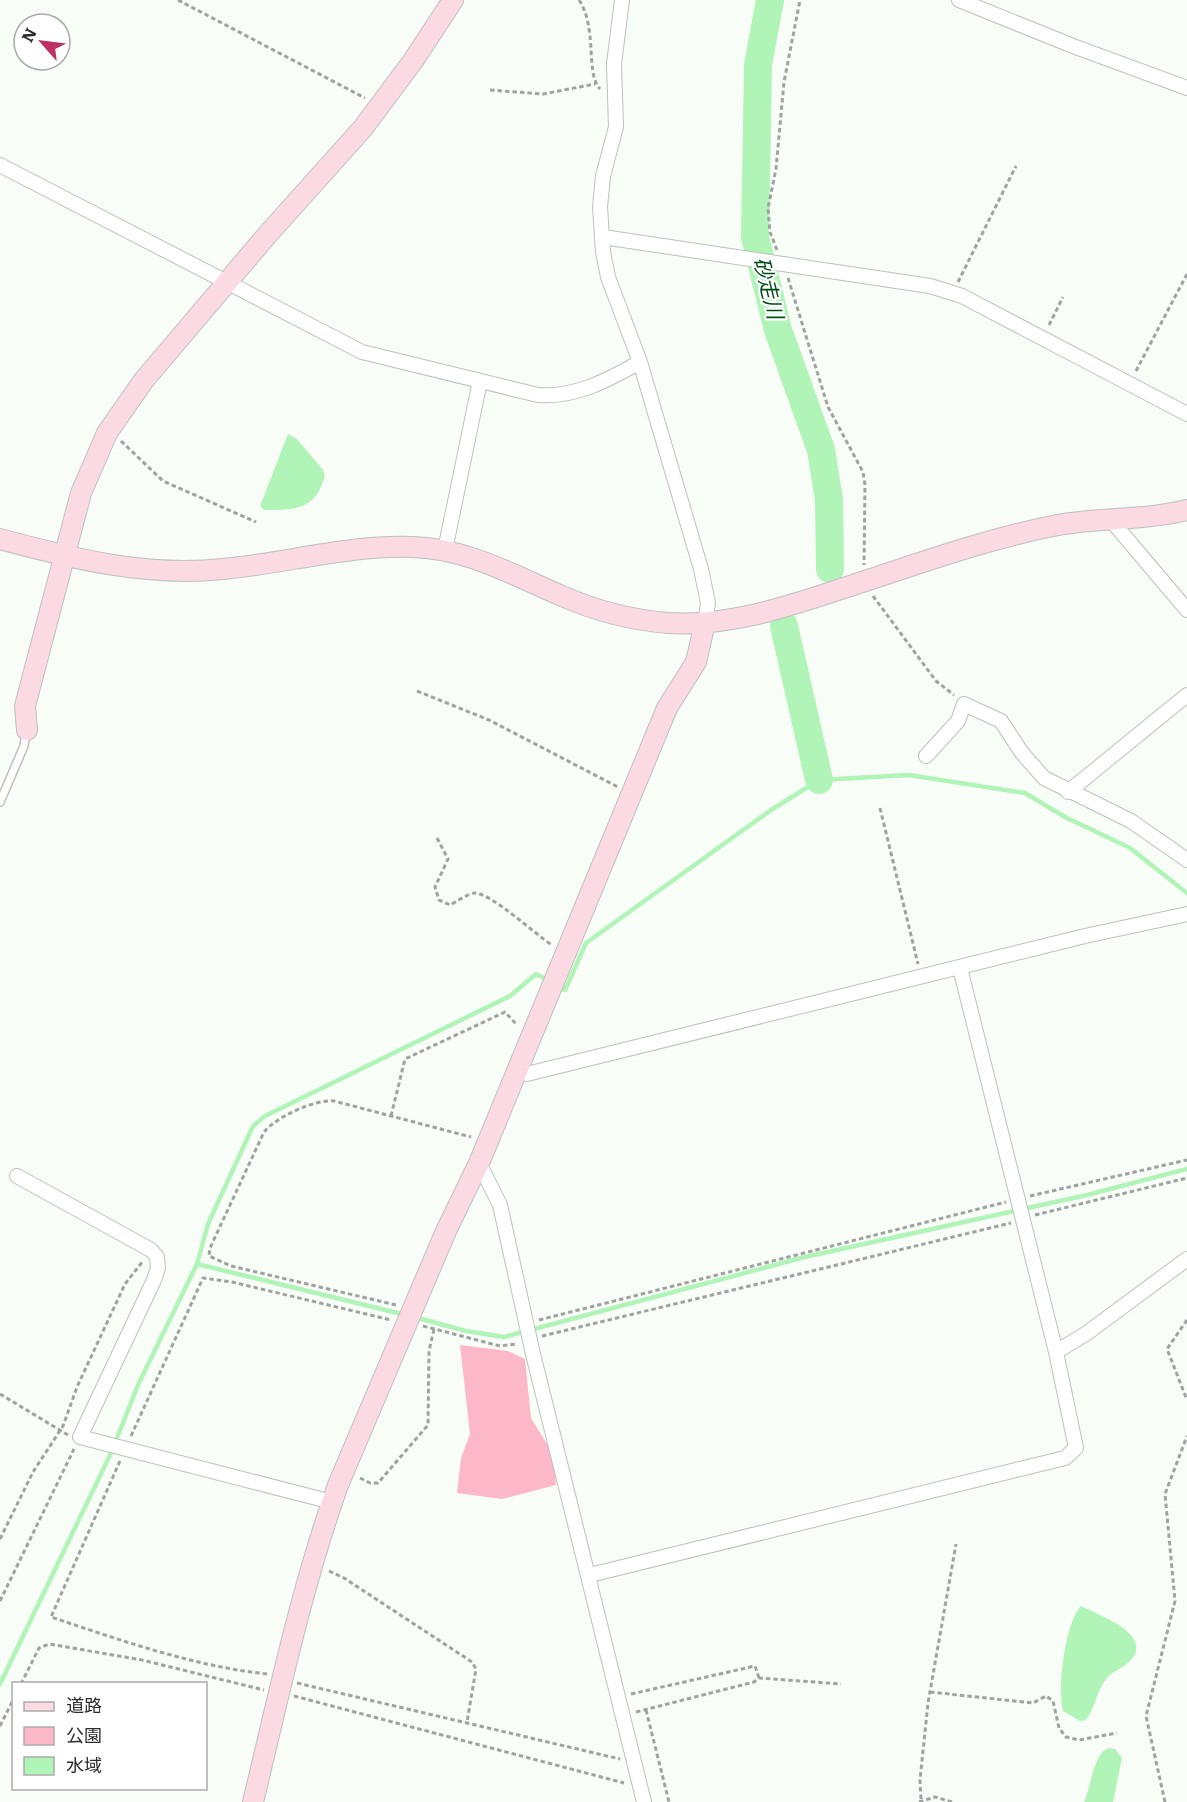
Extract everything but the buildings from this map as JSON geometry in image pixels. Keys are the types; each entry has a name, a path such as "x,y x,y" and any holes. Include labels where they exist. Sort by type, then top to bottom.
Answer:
{"street":[{"path":"27,730 25,706 64,556 84,484 107,434 144,380 380,106 414,61 453,0"},
{"path":"253,1802 311,1565 332,1502 409,1316 479,1163 668,708 696,662 705,623 708,603 701,569 640,362 608,277 600,207 603,176 616,127 614,64 622,0"},
{"path":"959,0 1073,46 1187,88"},
{"path":"0,165 362,352 538,395 559,397 620,374 640,362"},
{"path":"603,237 930,286 952,293 1187,414"},
{"path":"445,550 480,381"},
{"path":"0,539 107,566 168,572 222,569 367,547 416,547 445,550 500,567 598,610 653,621 705,623 781,609 962,549 1055,525 1187,510"},
{"path":"1110,519 1187,610"},
{"path":"1068,792 1187,695"},
{"path":"926,756 958,721 964,704 1001,721 1022,753 1044,778 1068,792 1131,821 1187,860"},
{"path":"517,1068 527,1074 1187,914"},
{"path":"590,1575 1065,1458 1077,1444 960,968"},
{"path":"479,1163 500,1205 644,1802"},
{"path":"17,1176 151,1250 158,1257 158,1268 154,1280 79,1439 332,1502"},
{"path":"1056,1352 1087,1333 1187,1259"}],"lane":[{"path":"0,801 24,746 27,730"}],"path":[{"path":"178,0 380,106"},
{"path":"579,0 590,26 595,84 603,93 615,96"},
{"path":"800,0 784,82 776,169 768,208 770,232 828,407 862,472 865,485 865,581 874,598 936,681 964,704"},
{"path":"490,90 552,94 595,84"},
{"path":"952,293 1016,166"},
{"path":"1130,384 1187,274"},
{"path":"1042,338 1063,297"},
{"path":"107,434 117,438 163,481 256,522"},
{"path":"417,691 489,720 632,794"},
{"path":"880,808 921,977"},
{"path":"437,838 448,860 435,887 439,900 450,905 475,893 482,895 498,903 532,932 564,954"},
{"path":"391,1116 405,1059 505,1012 517,1025"},
{"path":"487,1144 461,1134 323,1099 268,1126 242,1177 209,1256 231,1266 395,1304 409,1316 434,1329 500,1346 511,1346 530,1331 1018,1202 1187,1160"},
{"path":"530,1331 1022,1219 1187,1178"},
{"path":"0,1539 33,1472 60,1430 77,1387 125,1284 151,1250"},
{"path":"409,1316 203,1278 51,1617 124,1642 621,1783 641,1785"},
{"path":"1187,1320 1167,1349 1187,1400"},
{"path":"345,1470 370,1483 378,1484 428,1425 429,1351 434,1329"},
{"path":"0,1394 79,1439 0,1601"},
{"path":"1165,1802 1146,1716 1175,1601 1165,1494 1187,1436"},
{"path":"952,1802 935,1797 920,1801 920,1780 930,1692 956,1544"},
{"path":"311,1565 344,1578 472,1662 476,1669 467,1722"},
{"path":"22,1682 39,1648 50,1644 467,1722 621,1760 634,1758"},
{"path":"618,1697 755,1666 759,1678"},
{"path":"623,1715 754,1682 759,1678 841,1684"},
{"path":"930,1692 1033,1702 1046,1696 1053,1701 1059,1728 1066,1737 1079,1740 1117,1733"},
{"path":"0,1726 12,1702"},
{"path":"646,1710 669,1802"}],"green space":[{"path":"460,1345 508,1351 525,1359 531,1418 553,1454 556,1485 502,1499 457,1493 461,1458 470,1434"}],"water":[{"path":"288,434 297,439 325,475 316,495 303,506 264,510 260,506"},
{"path":"1081,1606 1122,1627 1136,1643 1136,1652 1129,1662 1106,1678 1086,1720 1080,1721 1063,1711 1061,1687 1067,1641 1075,1614"},
{"path":"1109,1748 1115,1749 1122,1758 1113,1802 1084,1802 1099,1757"}],"waterway":[{"name":"砂走川","path":"770,0 758,65 755,237 778,330 821,450 829,500 830,569"},
{"name":"砂走川","path":"784,626 819,780"},
{"path":"557,985 565,990 586,943 771,810 819,780 909,775 1025,793 1065,817 1130,848 1187,893"},
{"path":"0,1684 111,1453 138,1385 197,1264 208,1224 253,1126 265,1116 510,996 536,974 550,981"},
{"path":"414,1317 466,1331 504,1337 805,1257 1087,1195 1187,1169"},
{"path":"197,1264 406,1315"}]}
